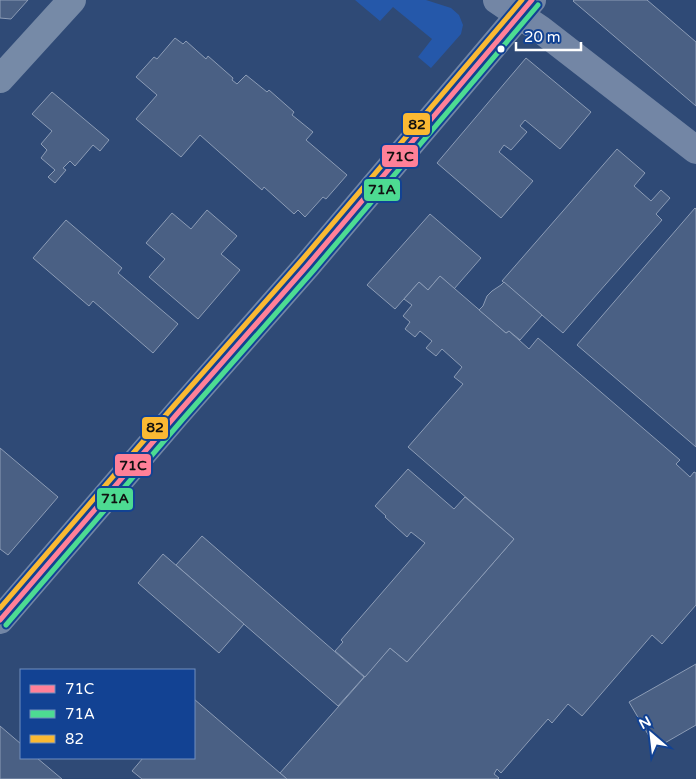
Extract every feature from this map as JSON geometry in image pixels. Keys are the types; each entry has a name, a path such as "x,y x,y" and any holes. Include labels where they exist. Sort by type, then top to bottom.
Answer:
{"main road":[{"path":"0,79 72,0"},
{"path":"0,620 307,266 516,5 696,150"}],"shaded area":[{"path":"355,0 426,0 451,8 459,15 463,25 461,34 431,68 418,57 432,39 393,7 380,21"}],"building":[{"path":"0,0 28,0 11,19 0,18"},
{"path":"647,0 696,42 696,106 573,1"},
{"path":"175,38 183,44 186,41 206,59 208,56 233,78 232,80 237,84 246,75 267,92 269,90 294,112 292,115 313,132 306,140 347,175 326,199 323,197 305,217 298,210 294,214 264,187 262,190 200,135 181,157 136,119 157,95 136,77 154,57 157,59"},
{"path":"526,58 591,112 560,149 525,120 520,126 527,132 511,150 504,145 499,152 533,181 501,218 437,163"},
{"path":"52,92 109,140 100,151 93,145 75,166 70,161 63,168 66,170 55,183 48,177 55,170 41,158 47,150 41,144 52,131 32,114"},
{"path":"617,149 645,173 634,186 651,201 661,190 670,198 656,214 662,220 563,333 502,281"},
{"path":"696,209 696,447 577,345"},
{"path":"207,210 237,236 221,254 240,270 198,319 149,277 165,259 146,243 172,213 191,229"},
{"path":"430,214 481,258 454,289 440,276 428,290 419,282 395,309 367,285"},
{"path":"66,220 122,268 118,273 178,324 153,353 93,301 89,306 33,258"},
{"path":"440,276 506,333 509,331 529,349 538,338 680,460 676,464 690,477 694,472 696,473 696,605 662,644 652,635 582,716 568,704 552,723 548,719 501,773 497,769 494,774 498,779 287,779 280,773 390,648 407,662 514,539 408,447 463,384 454,377 462,367 442,349 436,356 426,348 432,341 420,331 415,337 405,329 410,322 403,316 412,305 404,299 419,282 428,290"},
{"path":"504,282 542,315 520,340 509,331 506,333 479,310 487,296"},
{"path":"0,448 58,497 8,555 0,549"},
{"path":"408,469 454,509 465,497 514,539 407,662 390,648 365,677 335,651 343,642 341,640 425,543 411,532 407,537 375,506"},
{"path":"202,536 364,677 338,706 176,565"},
{"path":"163,554 244,624 219,653 138,583"},
{"path":"696,664 696,725 656,748 629,702"},
{"path":"195,700 287,779 142,779 132,771 142,759 195,759"},
{"path":"0,726 20,743 20,759 38,759 62,779 0,779"}],"transit line":[{"name":"82","path":"0,608 301,261 522,0"},
{"name":"71C","path":"0,620 307,266 532,0"},
{"name":"71A","path":"6,625 313,271 538,5"}]}
